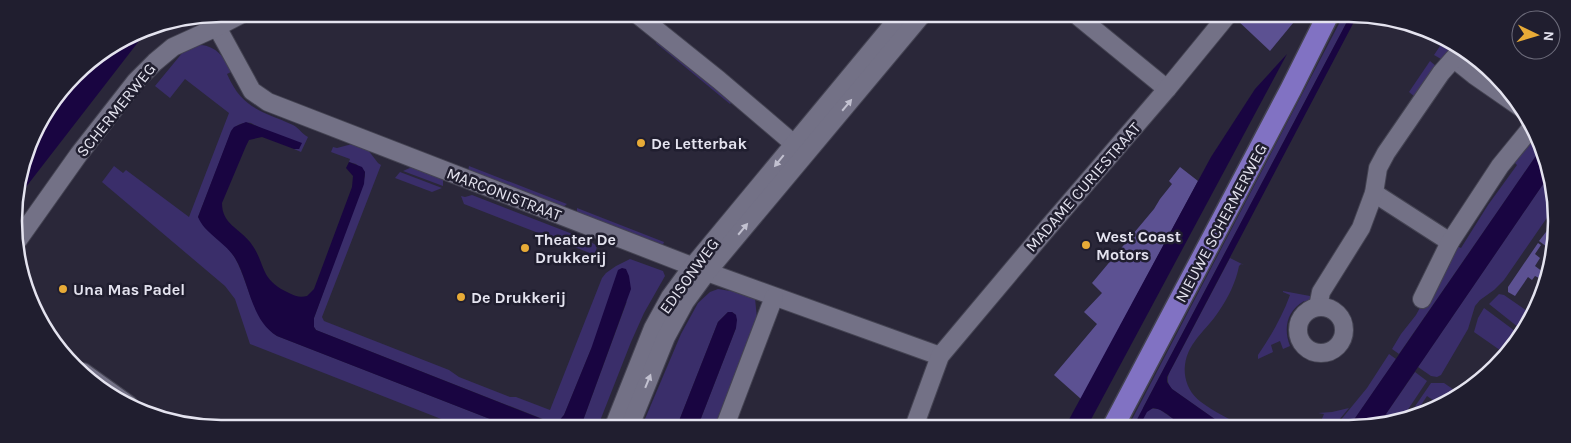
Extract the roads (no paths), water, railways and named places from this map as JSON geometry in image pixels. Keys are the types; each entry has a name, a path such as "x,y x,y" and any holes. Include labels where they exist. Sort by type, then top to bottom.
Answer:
{"main road":[{"name":"NIEUWE SCHERMERWEG","path":"1117,420 1325,22"}],"street":[{"name":"SCHERMERWEG","path":"23,233 79,154 136,81 173,47 227,22"},
{"path":"647,22 800,148"},
{"name":"EDISONWEG","path":"616,420 653,328 670,297 699,270 800,148 895,22"},
{"name":"EDISONWEG","path":"800,148 916,22"},
{"path":"1085,22 1167,89"},
{"name":"MADAME CURIESTRAAT","path":"917,420 940,356 1222,22"},
{"name":"MARCONISTRAAT","path":"217,27 252,91 268,102 699,270 940,356"},
{"path":"1318,307 1320,292 1361,228 1374,193 1378,168 1386,153 1441,73 1458,54"},
{"path":"1459,55 1474,75 1503,94"},
{"path":"1422,299 1450,242 1500,166 1528,132"},
{"path":"1374,193 1450,242"},
{"name":"EDISONWEG","path":"632,420 666,337 685,302 699,270"},
{"path":"727,420 774,297"}],"place":[{"name":"De Letterbak","path":"641,143"},
{"name":"West Coast Motors","path":"1086,245"},
{"name":"Theater De Drukkerij","path":"525,248"},
{"name":"Una Mas Padel","path":"63,289"},
{"name":"De Drukkerij","path":"461,297"}]}
